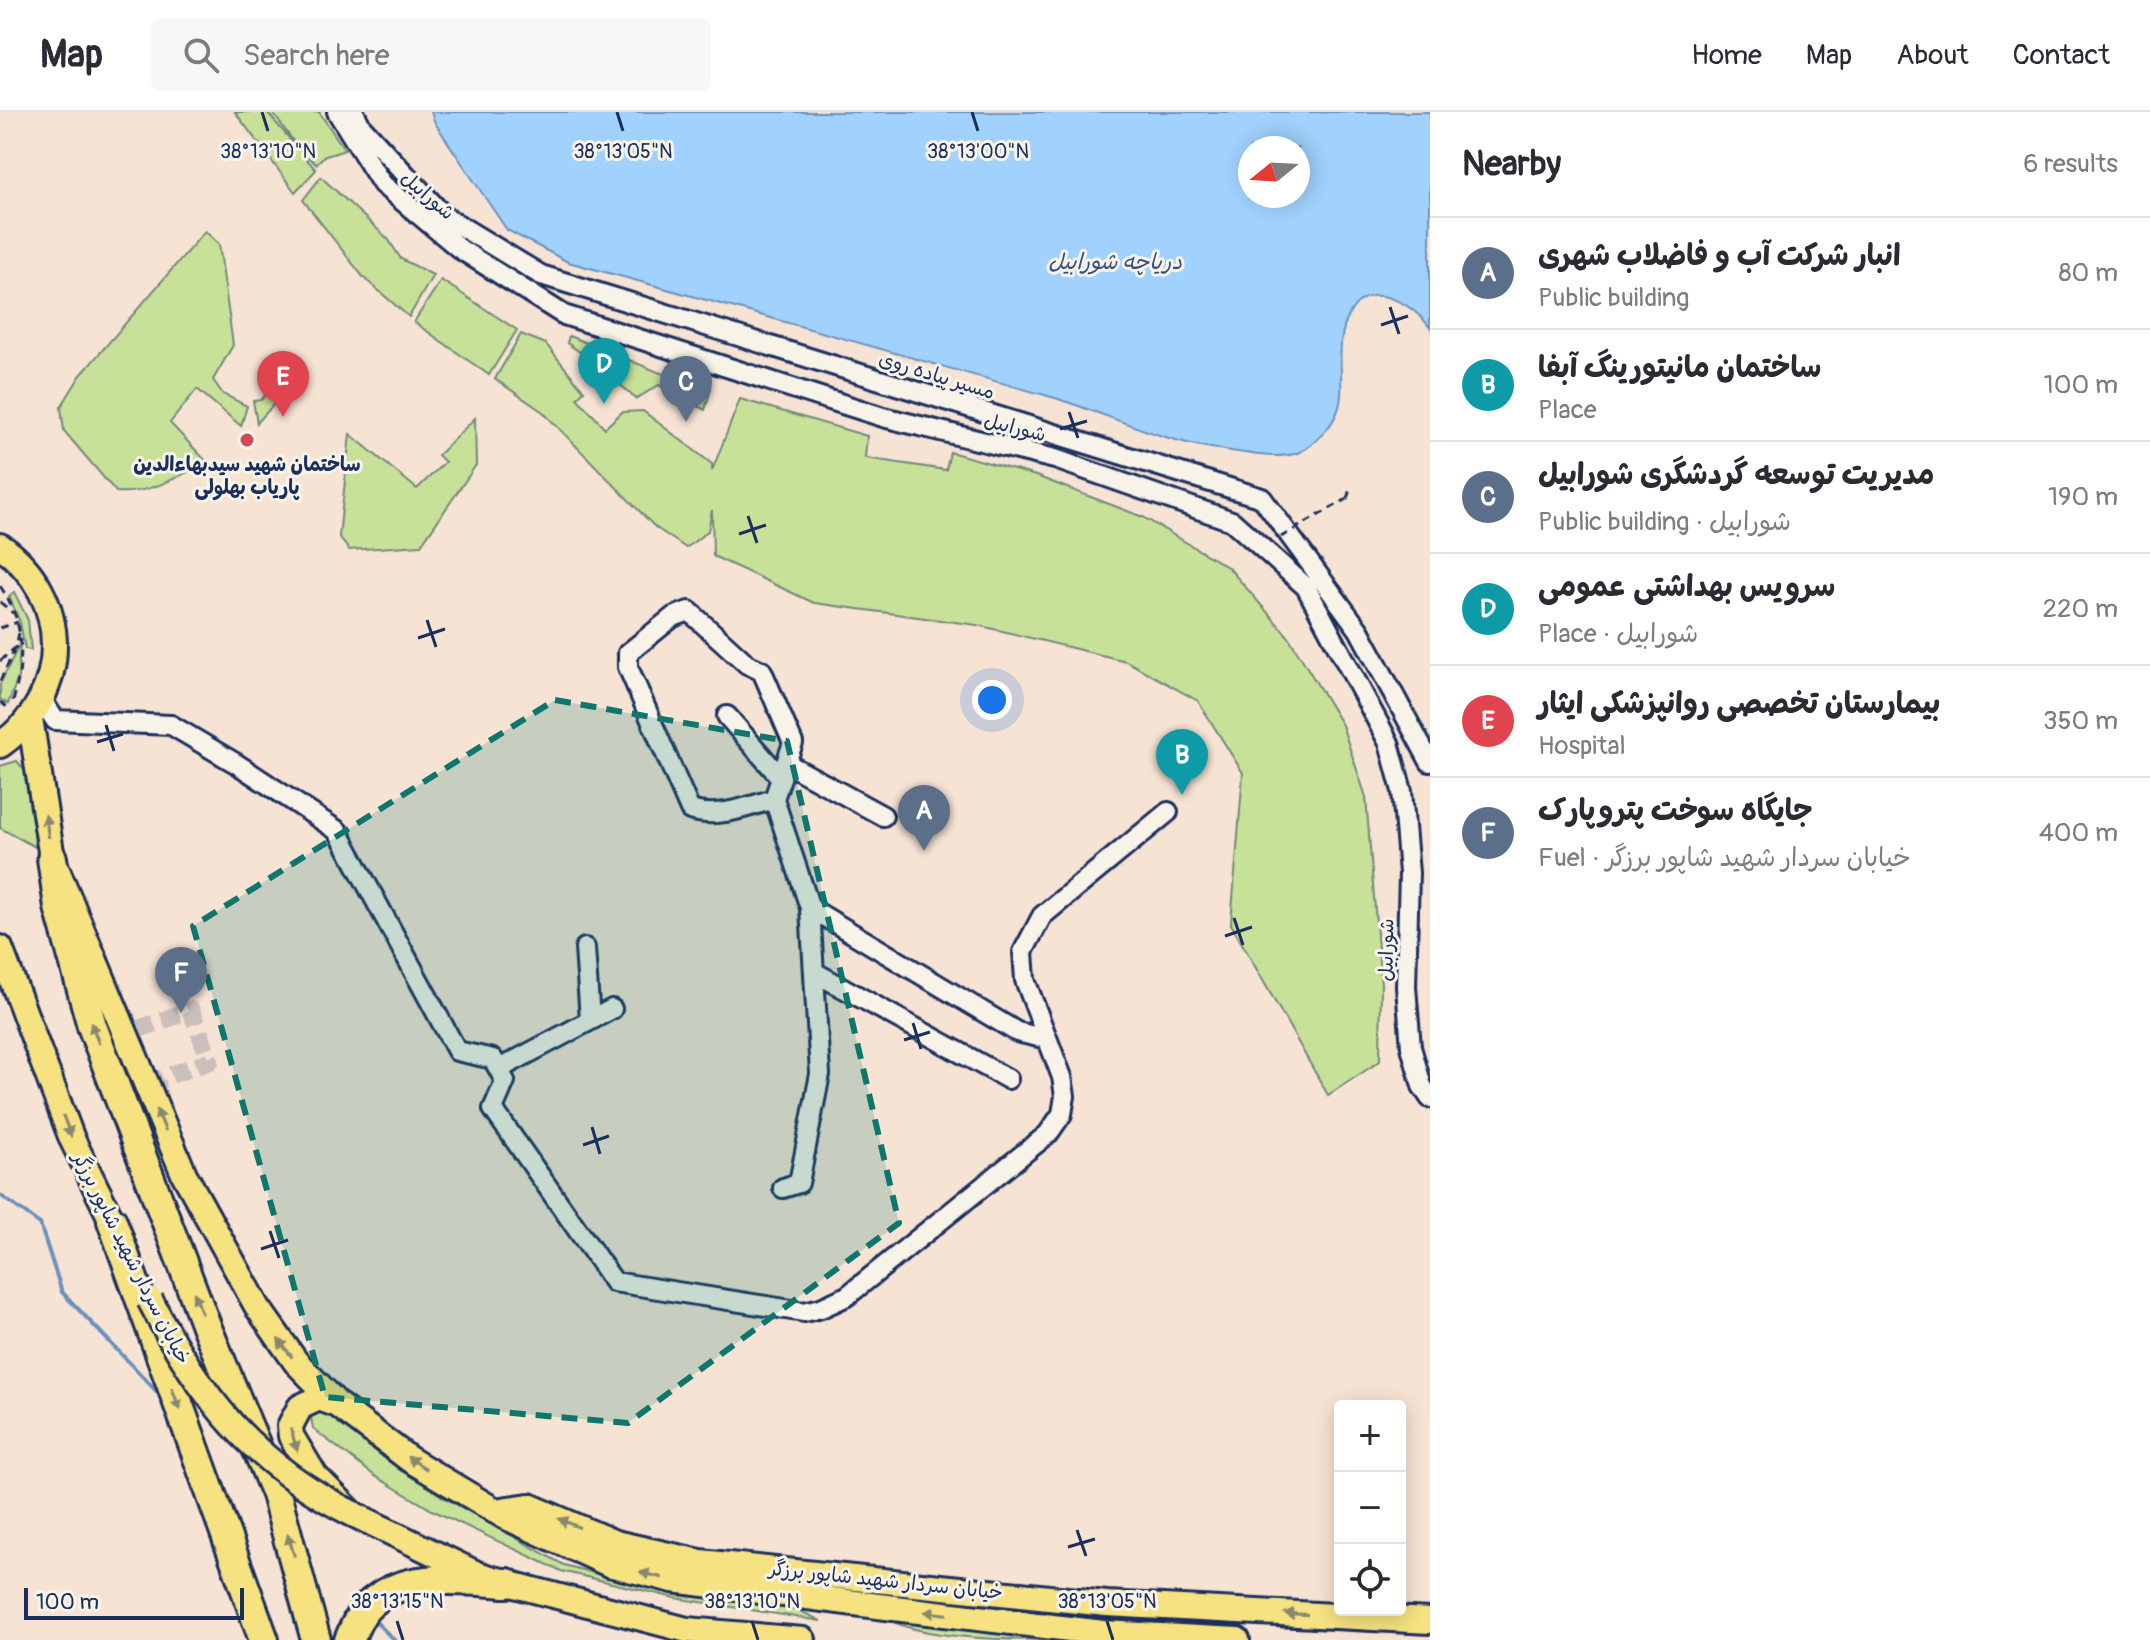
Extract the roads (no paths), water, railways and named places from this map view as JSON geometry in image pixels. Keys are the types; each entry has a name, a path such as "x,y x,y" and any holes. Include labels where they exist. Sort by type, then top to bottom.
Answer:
{"highway":[{"path":"52,858 59,907 92,1026 207,1328 276,1494 316,1640"},
{"path":"112,1221 264,1640"},
{"path":"349,1640 364,1609 383,1593 441,1579 507,1583"}],"main road":[{"path":"0,546 31,574 51,613 54,663 0,745"},
{"name":"خیابان سردار شهید شاپور برزگر","path":"25,705 52,858 184,1174 218,1240 279,1340 338,1405 409,1459 495,1511 609,1564 673,1580 1103,1633 1237,1640"},
{"name":"خیابان سردار شهید شاپور برزگر","path":"0,948 72,1139 150,1300 194,1380 255,1448 296,1483 477,1574 687,1630 803,1640"},
{"path":"338,1405 319,1398 300,1407 293,1415 291,1436 315,1476 353,1514"},
{"name":"خیابان سردار شهید شاپور برزگر","path":"495,1511 529,1506 615,1543 700,1562 1357,1629 1430,1621"}],"street":[{"name":"شورابیل","path":"337,112 382,184 419,218 509,283 564,315 883,417 1055,459 1232,521 1295,577 1306,587 1362,688 1389,743 1402,791 1409,873 1406,987 1410,1032 1417,1073 1430,1098"},
{"name":"مسیر پیاده روی","path":"354,112 361,126 444,216 541,275 1262,498 1359,630 1430,762"},
{"path":"774,799 728,812 704,814 690,810 628,667 628,653 673,617 689,611 747,664 762,671 793,743 774,799 810,908 820,1074 799,1183 783,1188"},
{"path":"25,705 55,720 171,725 237,764 338,831 457,1051 493,1059 505,1081 493,1109 614,1282 804,1312 847,1296 1048,1134 1062,1114 1065,1096 1025,980 1023,952 1042,916 1168,812"},
{"path":"727,716 783,771 883,816"},
{"path":"810,908 1017,1032 1047,1039"},
{"path":"585,948 590,1020"},
{"path":"816,973 1008,1079"},
{"path":"499,1069 612,1009"}],"water":[{"name":"دریاچه شورابیل","path":"431,112 1430,112 1430,328 1415,311 1393,299 1381,296 1360,301 1351,311 1341,339 1341,393 1332,422 1302,451 1284,456 1249,454 1175,440 1045,395 568,262 507,230 435,123"}],"waterway":[{"path":"0,1195 40,1224 62,1292 164,1399"},
{"path":"374,1620 394,1640"}],"tunnel":[{"path":"117,1010 139,1029 191,1010 210,1061 157,1080 158,1103"}],"place":[{"name":"سرویس بهداشتی عمومی","path":"604,404"},
{"name":"بیمارستان تخصصی روانپزشکی ایثار","path":"283,417"},
{"name":"مدیریت توسعه گردشگری شورابیل","path":"686,422"},
{"name":"ساختمان شهید سیدبهاءالدین پاریاب بهلولی","path":"247,440"},
{"name":"ساختمان مانیتورینگ آبفا","path":"1182,795"},
{"name":"انبار شرکت آب و فاضلاب شهری","path":"924,851"},
{"name":"جایگاه سوخت پتروپارک","path":"181,1013"}]}
